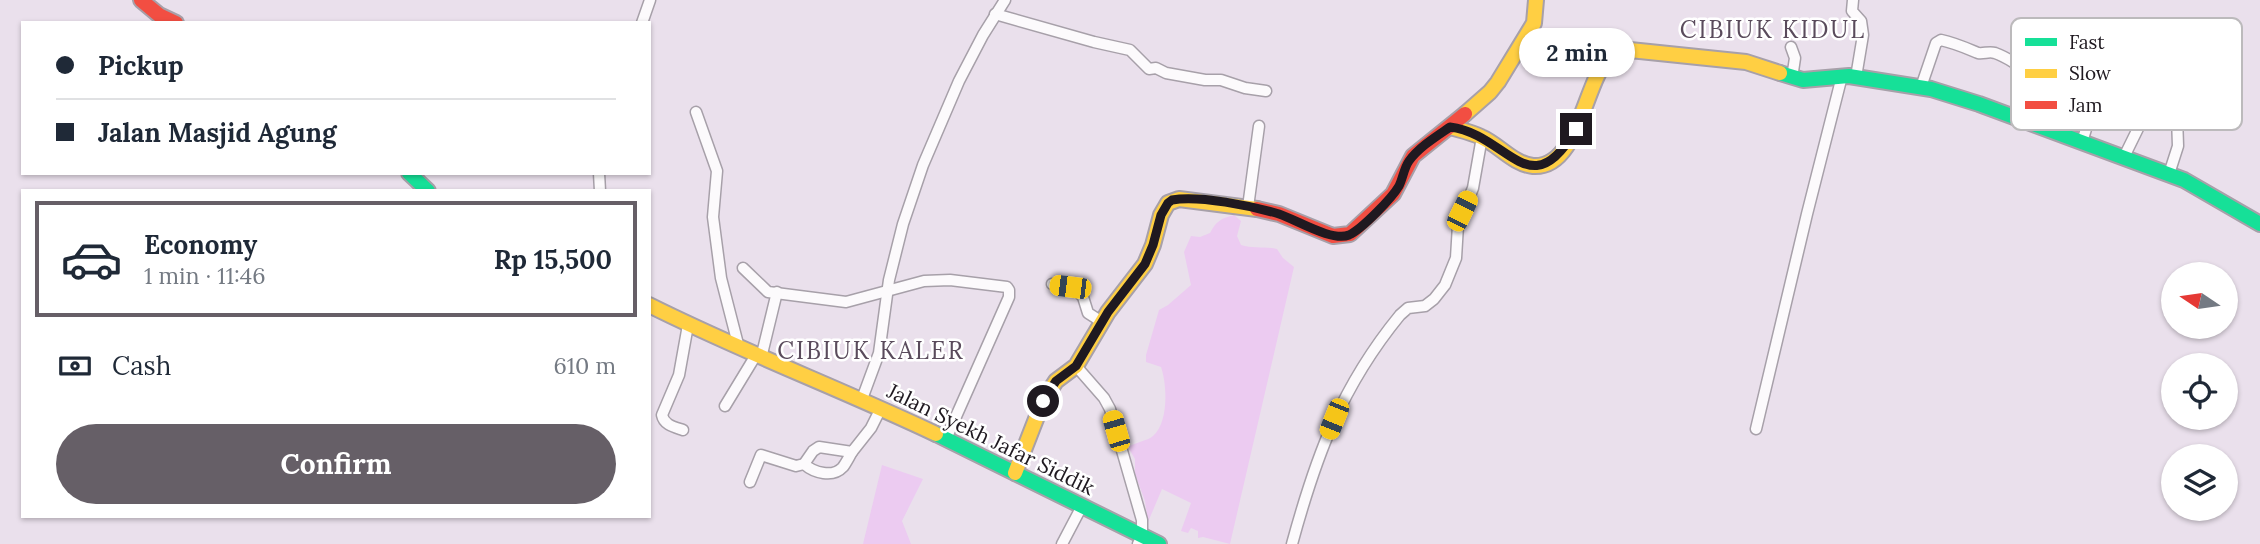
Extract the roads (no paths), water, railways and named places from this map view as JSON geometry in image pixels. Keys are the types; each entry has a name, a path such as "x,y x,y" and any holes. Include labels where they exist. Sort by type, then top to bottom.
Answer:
{"street":[{"path":"141,0 159,15 172,21"},
{"path":"643,21 650,0"},
{"path":"862,399 879,353 888,290 903,224 923,165 959,81 1005,0"},
{"path":"1015,473 1043,401 1056,381 1076,366 1102,322 1145,264 1161,215 1168,203 1179,199 1248,207 1279,214 1333,236 1350,234 1394,194 1413,156 1450,127 1498,82 1534,23 1536,0"},
{"path":"1756,429 1807,214 1863,36 1861,21 1852,11 1853,0"},
{"path":"995,14 1127,49 1149,69 1156,68 1166,73 1197,79 1221,80 1266,91"},
{"path":"1921,87 1936,43 1941,40 1960,44 1982,54 1994,53 2011,62"},
{"path":"1791,47 1795,58 1792,78"},
{"path":"1450,127 1482,137 1523,164 1539,166 1551,161 1566,147 1576,129 1604,63 1616,52 1630,50 1735,60 1807,80 1849,76 1921,87 2011,116"},
{"path":"695,112 717,170 713,217 721,278 739,348"},
{"path":"1248,207 1259,126"},
{"path":"2049,130 2169,174 2260,224"},
{"path":"2082,142 2086,130"},
{"path":"2124,157 2137,130"},
{"path":"2169,174 2178,146 2178,130"},
{"path":"1292,544 1318,459 1354,379 1400,315 1408,308 1425,306 1445,285 1455,258 1458,225 1473,188 1482,137"},
{"path":"411,175 426,189"},
{"path":"743,268 768,292 850,302 924,281 1004,286 1009,290 1009,297 946,439"},
{"path":"1052,284 1075,289 1083,297 1089,314 1102,322"},
{"path":"725,407 759,357 777,292"},
{"name":"Jalan Syekh Jafar Siddik","path":"651,306 759,357 862,399 1082,506 1140,540 1159,544"},
{"path":"683,430 669,425 662,415 679,375 688,325"},
{"path":"1076,366 1104,398 1110,409 1142,520 1140,540"},
{"path":"804,464 810,470 821,473 841,470 881,408"},
{"path":"750,482 761,455 796,466 804,464 819,447 852,452"},
{"path":"1062,544 1082,506"}],"district":[{"name":"CIBIUK KIDUL","path":"1773,29"},
{"name":"CIBIUK KALER","path":"871,350"}]}
